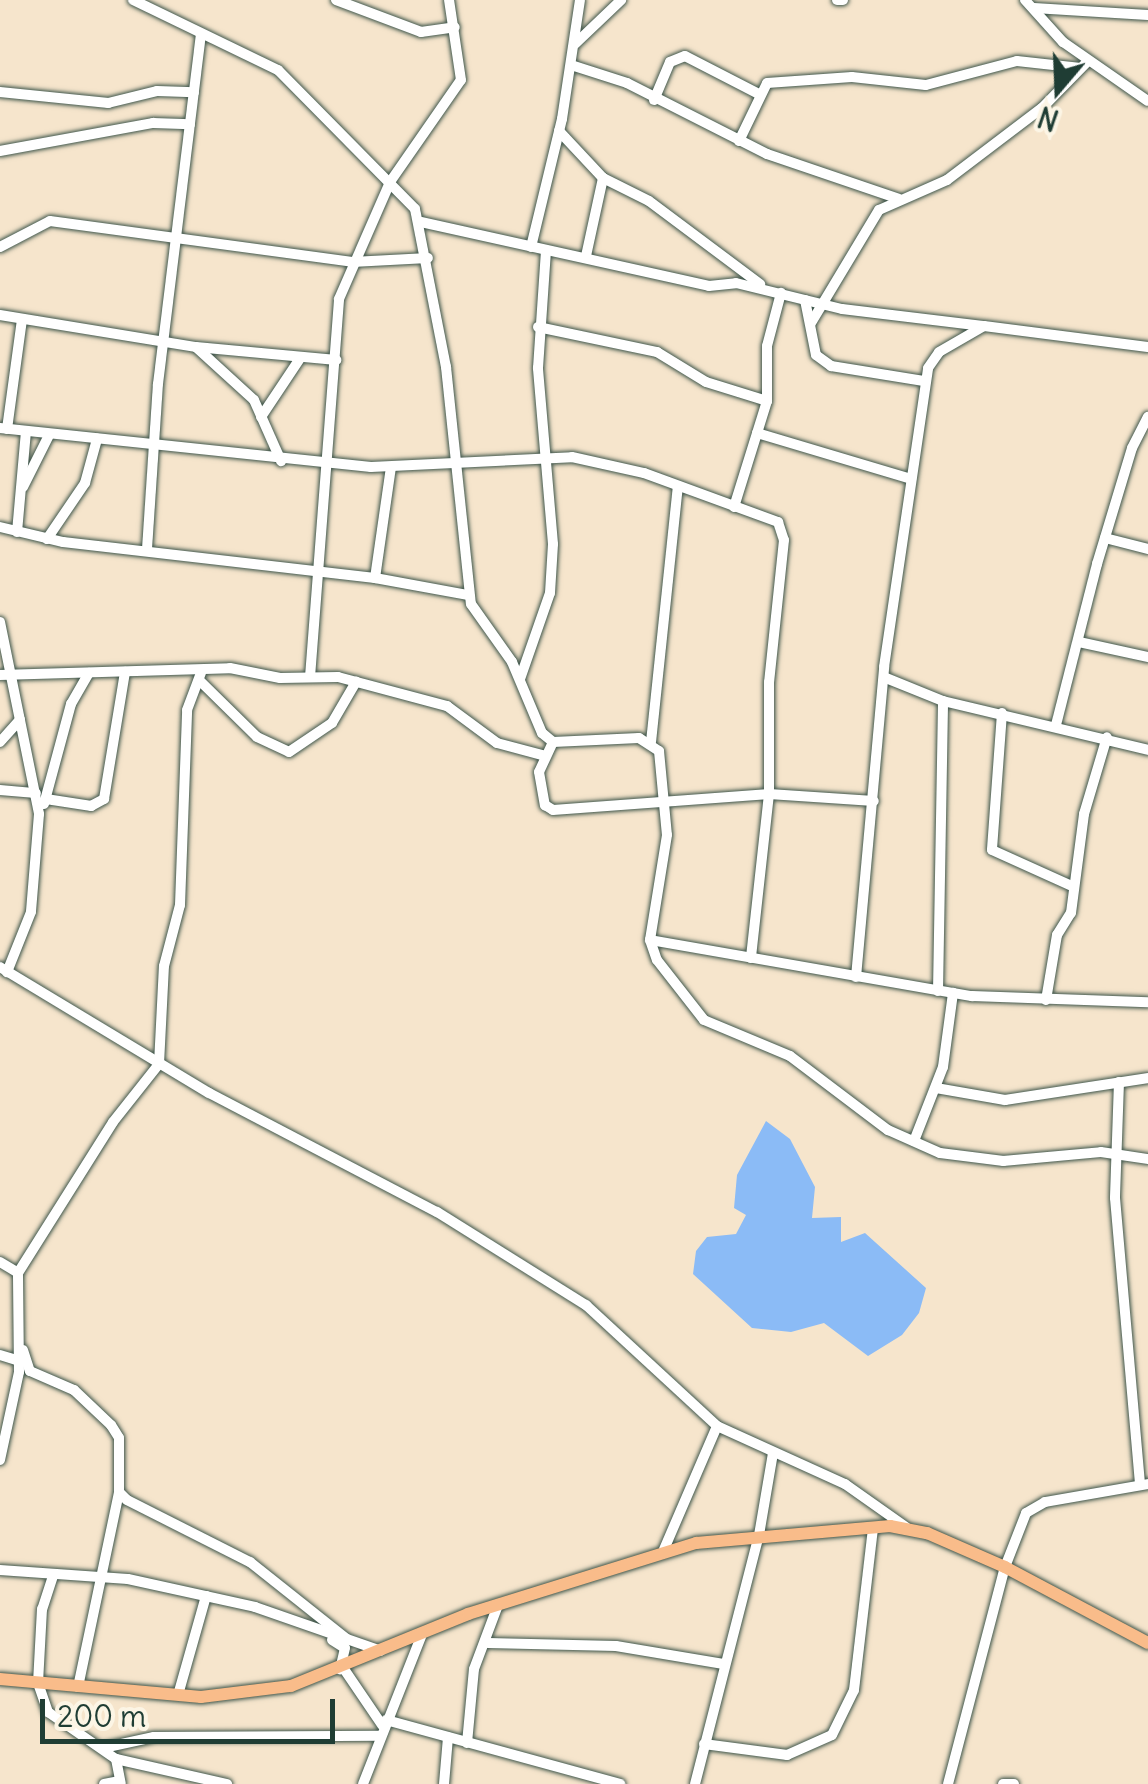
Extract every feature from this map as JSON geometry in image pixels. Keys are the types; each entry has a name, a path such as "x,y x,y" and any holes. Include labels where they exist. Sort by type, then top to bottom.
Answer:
{"main road":[{"path":"0,1679 178,1696 277,1688 342,1669 423,1632 498,1605 662,1554 759,1535 873,1528 906,1527 1004,1568 1148,1643"}],"street":[{"path":"133,0 278,70 390,182 421,222 458,465 468,596 520,680 542,733 553,742 651,742 659,750 667,834 650,940 657,960 704,1020 790,1056 888,1130 914,1141 973,1158 1116,1155 1148,1159"},
{"path":"336,0 421,32 455,28"},
{"path":"310,677 315,570 339,299 390,182 454,96 460,80 449,0"},
{"path":"531,247 559,131 580,0"},
{"path":"575,44 621,0"},
{"path":"1030,4 1148,15"},
{"path":"1030,4 1084,65 1148,101"},
{"path":"147,549 152,445 201,36"},
{"path":"654,100 670,62 685,56 759,94"},
{"path":"739,141 767,83 815,77 926,85 1016,61 1084,65"},
{"path":"571,64 627,83 739,141 899,198"},
{"path":"810,323 878,210 948,180 1042,108 1084,65"},
{"path":"0,92 108,103 157,91 194,92"},
{"path":"0,150 153,123 190,124"},
{"path":"559,131 603,178 649,201 764,288"},
{"path":"586,256 603,178"},
{"path":"0,247 50,222 352,262 428,258"},
{"path":"421,222 709,286 764,288 820,304 1148,347"},
{"path":"520,680 550,593 548,457 538,327 546,250"},
{"path":"734,507 767,401 767,346 781,293"},
{"path":"805,300 816,355 831,366 924,380"},
{"path":"0,314 196,346 336,360"},
{"path":"22,320 4,429 327,464 458,465 548,457 590,461 678,486 778,522 783,532 769,682 768,794 751,958"},
{"path":"856,977 886,678 924,380 939,352 984,326"},
{"path":"538,327 657,352 706,382 767,401"},
{"path":"196,346 253,398 280,461"},
{"path":"262,416 301,357"},
{"path":"1056,725 1105,538 1148,417"},
{"path":"17,532 26,432"},
{"path":"757,433 910,479"},
{"path":"22,488 49,435"},
{"path":"47,539 86,483 96,439"},
{"path":"375,578 391,466"},
{"path":"651,742 678,486"},
{"path":"0,527 47,539 375,578 468,596"},
{"path":"1105,538 1148,549"},
{"path":"0,622 6,675 41,796"},
{"path":"1079,642 1148,657"},
{"path":"6,675 125,672 310,677 356,682 447,706 497,743 542,755"},
{"path":"0,790 92,806 104,799 125,672"},
{"path":"89,673 70,704 41,796 30,912 4,970 159,1064 422,1204 586,1304 716,1426 844,1484 906,1527"},
{"path":"200,675 257,736 289,752 332,723 356,682"},
{"path":"0,1460 20,1361 18,1273 113,1122 159,1064 164,966 180,905 187,710 200,675"},
{"path":"886,678 943,701 1107,737 1148,750"},
{"path":"938,992 943,701"},
{"path":"1002,713 992,850 1074,887"},
{"path":"0,742 20,720"},
{"path":"1046,1000 1057,934 1071,913 1084,814 1107,737"},
{"path":"553,742 542,755 541,793 553,810 768,794 874,801"},
{"path":"650,940 938,992 1148,1002"},
{"path":"914,1141 936,1088 953,993"},
{"path":"936,1088 1005,1100 1148,1078"},
{"path":"948,1784 1004,1568 1032,1506 1144,1485 1116,1155 1119,1082"},
{"path":"0,1262 18,1273"},
{"path":"21,1344 30,1371 74,1390 119,1438 120,1492 99,1575 78,1687"},
{"path":"0,1355 20,1361"},
{"path":"662,1554 716,1426"},
{"path":"696,1784 759,1535 773,1453"},
{"path":"120,1492 250,1562 348,1640"},
{"path":"704,1744 787,1754 832,1735 854,1690 873,1528"},
{"path":"0,1570 52,1576"},
{"path":"227,1784 116,1759 48,1712 38,1683 42,1609 52,1576 61,1570 206,1596 381,1651"},
{"path":"178,1696 206,1596"},
{"path":"467,1743 474,1670 488,1642 498,1605"},
{"path":"314,1629 346,1648 342,1669 382,1727"},
{"path":"363,1784 382,1727 423,1632"},
{"path":"488,1642 616,1646 724,1664"},
{"path":"103,1748 154,1737 382,1727 448,1737 620,1784"},
{"path":"444,1784 448,1737"},
{"path":"104,1784 121,1782 116,1759"},
{"path":"1003,1784 1014,1784"}],"water":[{"path":"766,1121 790,1139 815,1187 812,1218 841,1217 841,1242 865,1233 926,1288 919,1313 902,1335 868,1356 824,1323 791,1332 752,1328 693,1274 696,1251 707,1237 736,1234 746,1215 734,1208 737,1175"}]}
